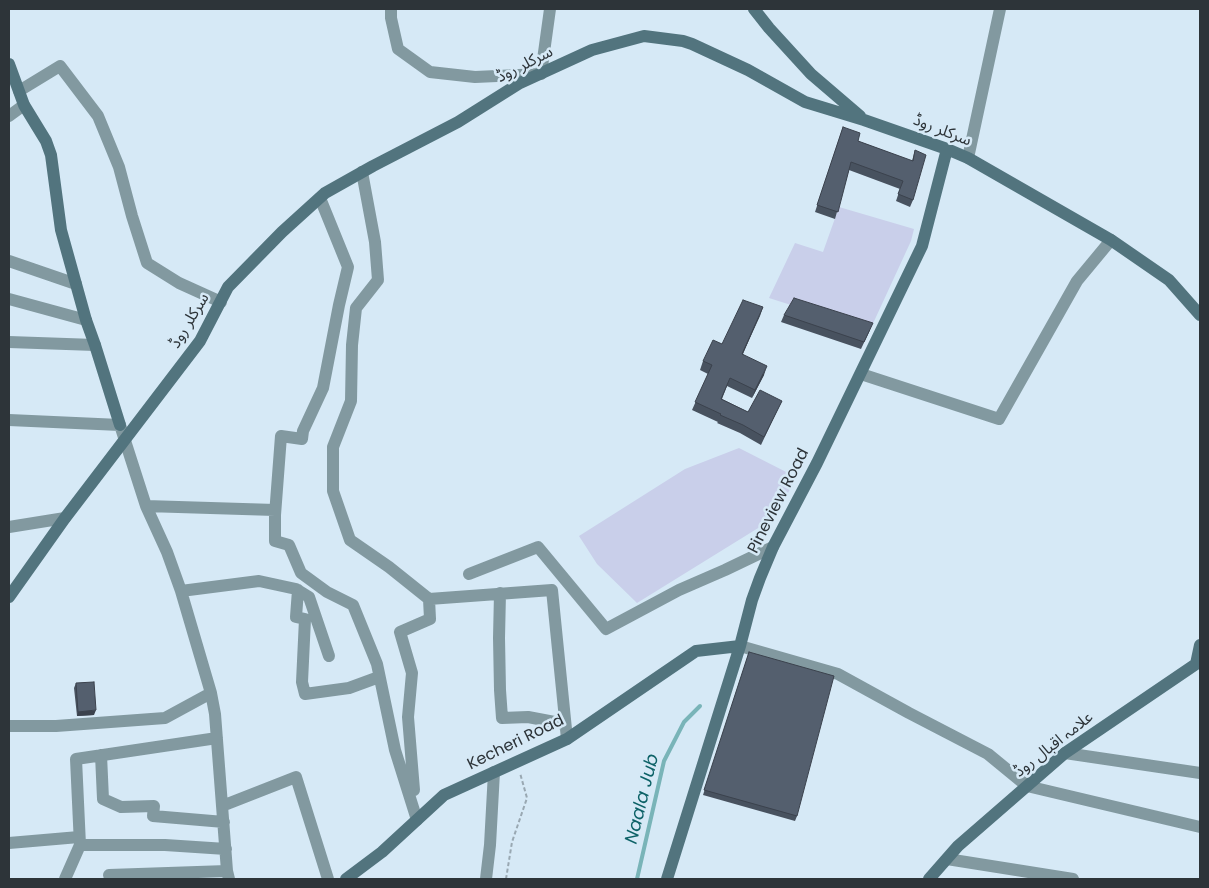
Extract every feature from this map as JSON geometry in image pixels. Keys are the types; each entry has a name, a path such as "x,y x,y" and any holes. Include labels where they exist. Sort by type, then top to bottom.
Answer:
{"main road":[{"path":"754,9 812,74 864,120"},
{"name":"سرکلر روڈ","path":"9,597 65,518 200,341 228,287 282,232 325,193 458,122 520,84 592,50 644,36 692,44 748,70 805,102 864,120 968,158 1111,240 1169,280 1200,315"},
{"path":"9,67 24,105 46,141 52,155 61,230 86,320 120,425"},
{"name":"Pineview Road","path":"667,879 760,578 773,547 817,463 922,246 947,149"},
{"name":"علامہ اقبال روڈ","path":"929,879 958,846 1065,753 1196,664 1200,645"},
{"name":"Kecheri Road","path":"346,879 382,852 444,795 566,738 696,651 740,646"}],"street":[{"path":"391,9 391,18 398,49 430,72 475,77 541,74 550,9"},
{"path":"968,158 1000,9"},
{"path":"19,91 60,66 98,116 119,167 147,263 178,283 221,302"},
{"path":"9,116 24,105"},
{"path":"362,172 375,242 378,280 356,308 352,344 351,401 333,447 333,491 350,540 389,567 429,599 552,590 566,738"},
{"path":"320,198 348,267 323,388 303,431 302,439 281,436 275,510 275,541 289,544 301,573 327,592 353,605 377,664 395,750 416,820"},
{"path":"861,374 998,419 1077,281 1111,240"},
{"path":"9,261 76,284"},
{"path":"9,299 86,320"},
{"path":"9,342 95,345"},
{"path":"9,420 120,425 146,506 167,552 181,591 211,693 215,714 228,875 109,875"},
{"path":"146,506 275,510"},
{"path":"9,527 65,518"},
{"path":"469,574 538,547 606,628 679,590 773,547"},
{"path":"181,591 259,581 298,590 309,597 329,656"},
{"path":"298,590 296,617 305,619 302,682 305,694 349,688 380,677"},
{"path":"500,593 499,655 502,718 528,717 565,724"},
{"path":"416,820 408,717 412,673 400,632 430,619 429,599"},
{"path":"740,646 838,674 908,714 988,754 1028,786 1200,827"},
{"path":"9,726 56,726 165,718 211,693"},
{"path":"65,879 80,841 76,759 217,738"},
{"path":"1065,753 1200,773"},
{"path":"101,755 103,799 121,807 154,806 153,816 224,822"},
{"path":"486,879 494,772"},
{"path":"222,806 296,777 328,879"},
{"path":"9,843 80,841 226,849"},
{"path":"947,859 1073,879"}],"path":[{"path":"506,879 512,842 527,798 517,761"}],"shaded area":[{"path":"839,207 914,229 911,241 870,330 769,298 795,243 823,252"},
{"path":"739,448 796,477 776,517 637,603 597,564 579,536 685,469"}],"building":[{"path":"843,127 860,133 858,141 913,161 915,150 926,155 913,200 898,194 903,181 851,162 838,212 817,205"},
{"path":"794,298 873,323 864,342 784,315"},
{"path":"743,300 763,307 742,354 767,366 755,390 730,378 721,399 748,412 760,390 782,401 764,437 695,402 712,365 703,361 713,340 722,344"},
{"path":"749,652 834,676 797,816 704,790"},
{"path":"94,682 96,710 78,712 76,683"}],"waterway":[{"name":"Naala Jub","path":"637,879 664,761 684,722 700,706"}]}
